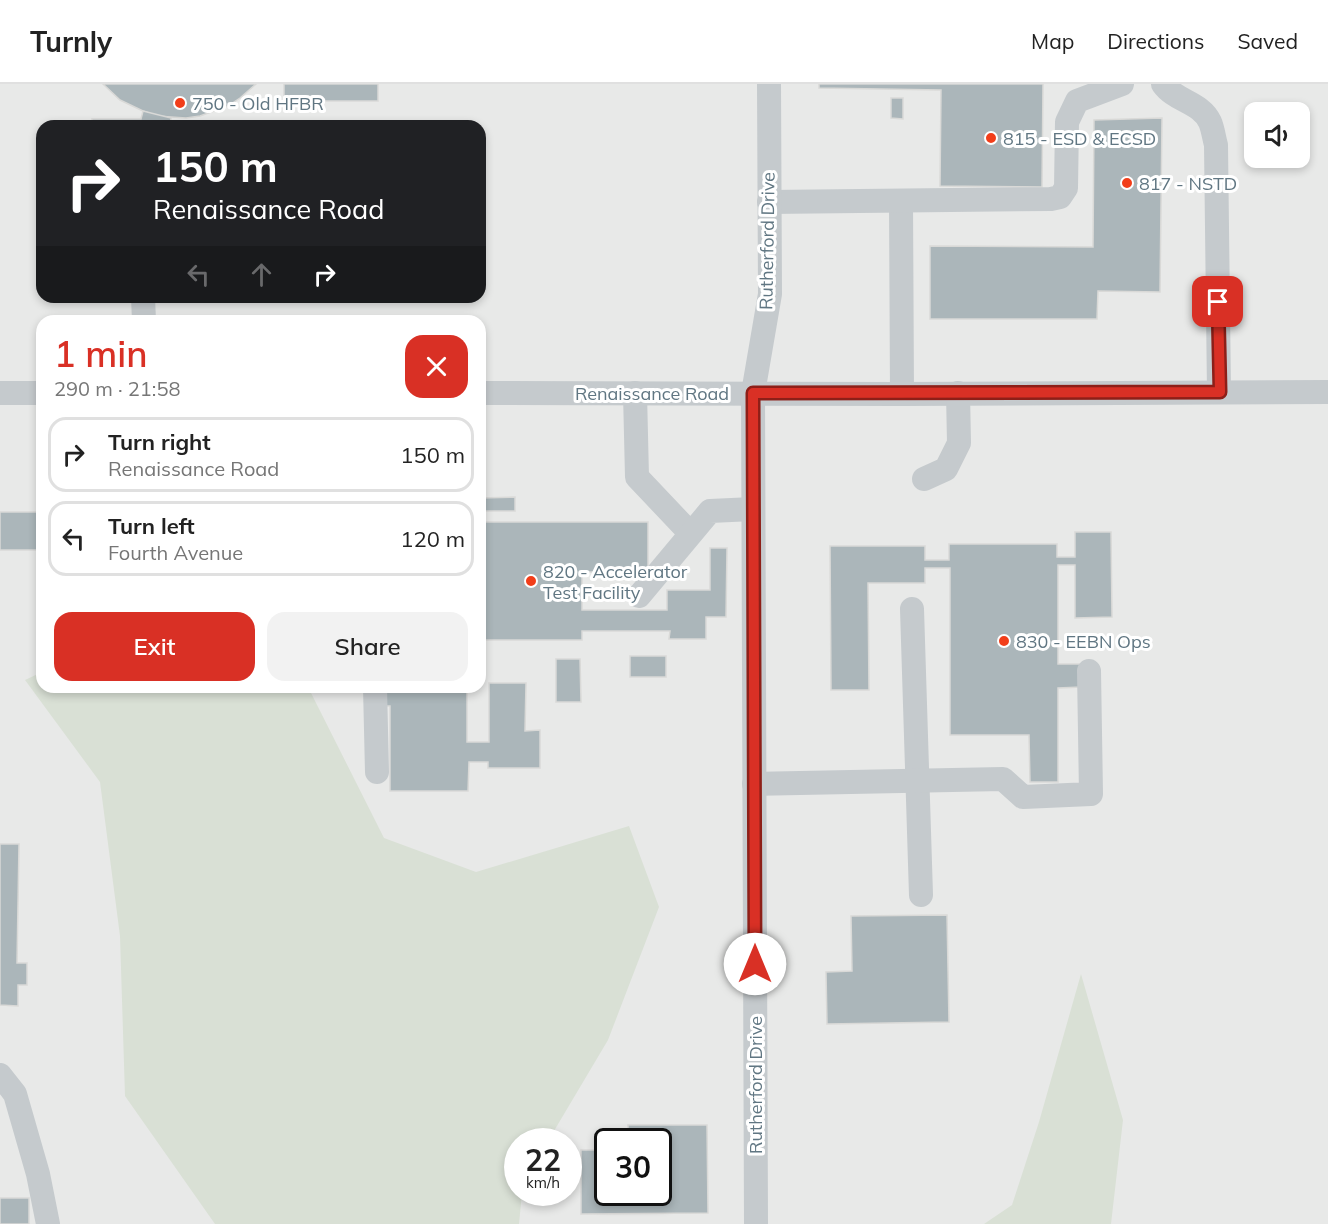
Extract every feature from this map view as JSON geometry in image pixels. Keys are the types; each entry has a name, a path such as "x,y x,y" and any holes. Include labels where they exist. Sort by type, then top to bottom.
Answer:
{"street":[{"name":"Rutherford Drive","path":"756,1224 753,393 770,294 769,84"},
{"path":"769,202 1051,199 1060,196 1066,188 1067,122 1077,101 1122,84"},
{"path":"1163,84 1168,91 1201,110 1210,122 1216,145 1220,392"},
{"path":"901,201 902,394"},
{"name":"Renaissance Road","path":"486,393 1328,392"},
{"path":"0,393 36,393"},
{"path":"635,393 637,477 690,533"},
{"path":"924,480 946,469 959,443 958,393"},
{"path":"639,596 710,511 753,509"},
{"path":"912,609 921,895"},
{"path":"754,784 1003,779 1023,797 1090,794 1089,671"},
{"path":"375,693 377,772"},
{"path":"0,1075 15,1094 38,1174 48,1224"}],"shaded area":[{"path":"0,84 1328,84 1328,1224 0,1224"},
{"path":"36,675 36,693 311,693 384,838 476,872 629,826 659,907 608,1040 556,1128 504,1128 504,1206 521,1206 519,1224 215,1224 125,1096 120,936 100,782 25,680"},
{"path":"1081,974 1123,1120 1111,1224 984,1224 1012,1205 1039,1122"}],"building":[{"name":"750 - Old HFBR","path":"103,84 256,84 228,106 200,116 186,118 157,116 143,111 120,100"},
{"path":"284,84 378,84 378,101 284,101"},
{"name":"815 - ESD & ECSD","path":"819,84 1043,84 1042,187 940,186 941,90 819,88"},
{"path":"891,98 903,98 903,119 891,118"},
{"path":"143,111 171,118 171,120 92,120 92,119 141,119"},
{"name":"817 - NSTD","path":"1162,118 1160,292 1098,291 1097,319 930,319 930,246 1093,247 1094,120"},
{"path":"515,497 515,511 486,511 486,498"},
{"path":"0,512 36,512 36,550 0,550"},
{"name":"820 - Accelerator Test Facility","path":"486,522 648,522 648,572 582,572 582,610 667,610 667,590 710,590 710,548 727,548 726,617 706,617 706,639 669,639 670,631 582,631 582,640 486,640"},
{"name":"830 - EEBN Ops","path":"1075,532 1111,532 1112,617 1075,618 1075,565 1058,565 1058,664 1082,664 1082,687 1058,688 1058,782 1030,782 1029,735 950,735 950,568 925,568 925,583 868,583 869,690 831,690 830,546 925,546 925,560 949,560 949,544 1057,544 1057,557 1075,557"},
{"path":"630,656 666,656 666,677 630,677"},
{"path":"556,659 580,659 581,702 556,702"},
{"path":"489,683 526,683 525,731 540,730 540,768 488,768 488,762 469,762 468,791 390,791 390,706 380,706 380,693 467,693 467,742 489,742"},
{"path":"0,844 19,844 17,963 27,963 27,985 18,985 18,1006 0,1005"},
{"path":"947,915 949,1022 827,1024 826,972 852,971 851,916"},
{"path":"628,1125 707,1125 708,1213 581,1214 582,1150 594,1150 594,1206 672,1206 672,1128 628,1128"},
{"path":"0,1198 29,1198 29,1224 0,1224"}],"place":[{"name":"750 - Old HFBR","path":"180,103"},
{"name":"815 - ESD & ECSD","path":"991,138"},
{"name":"817 - NSTD","path":"1127,183"},
{"name":"820 - Accelerator Test Facility","path":"531,581"},
{"name":"830 - EEBN Ops","path":"1004,641"}],"route":[{"path":"755,964 753,393 1220,392 1218,302"}]}
